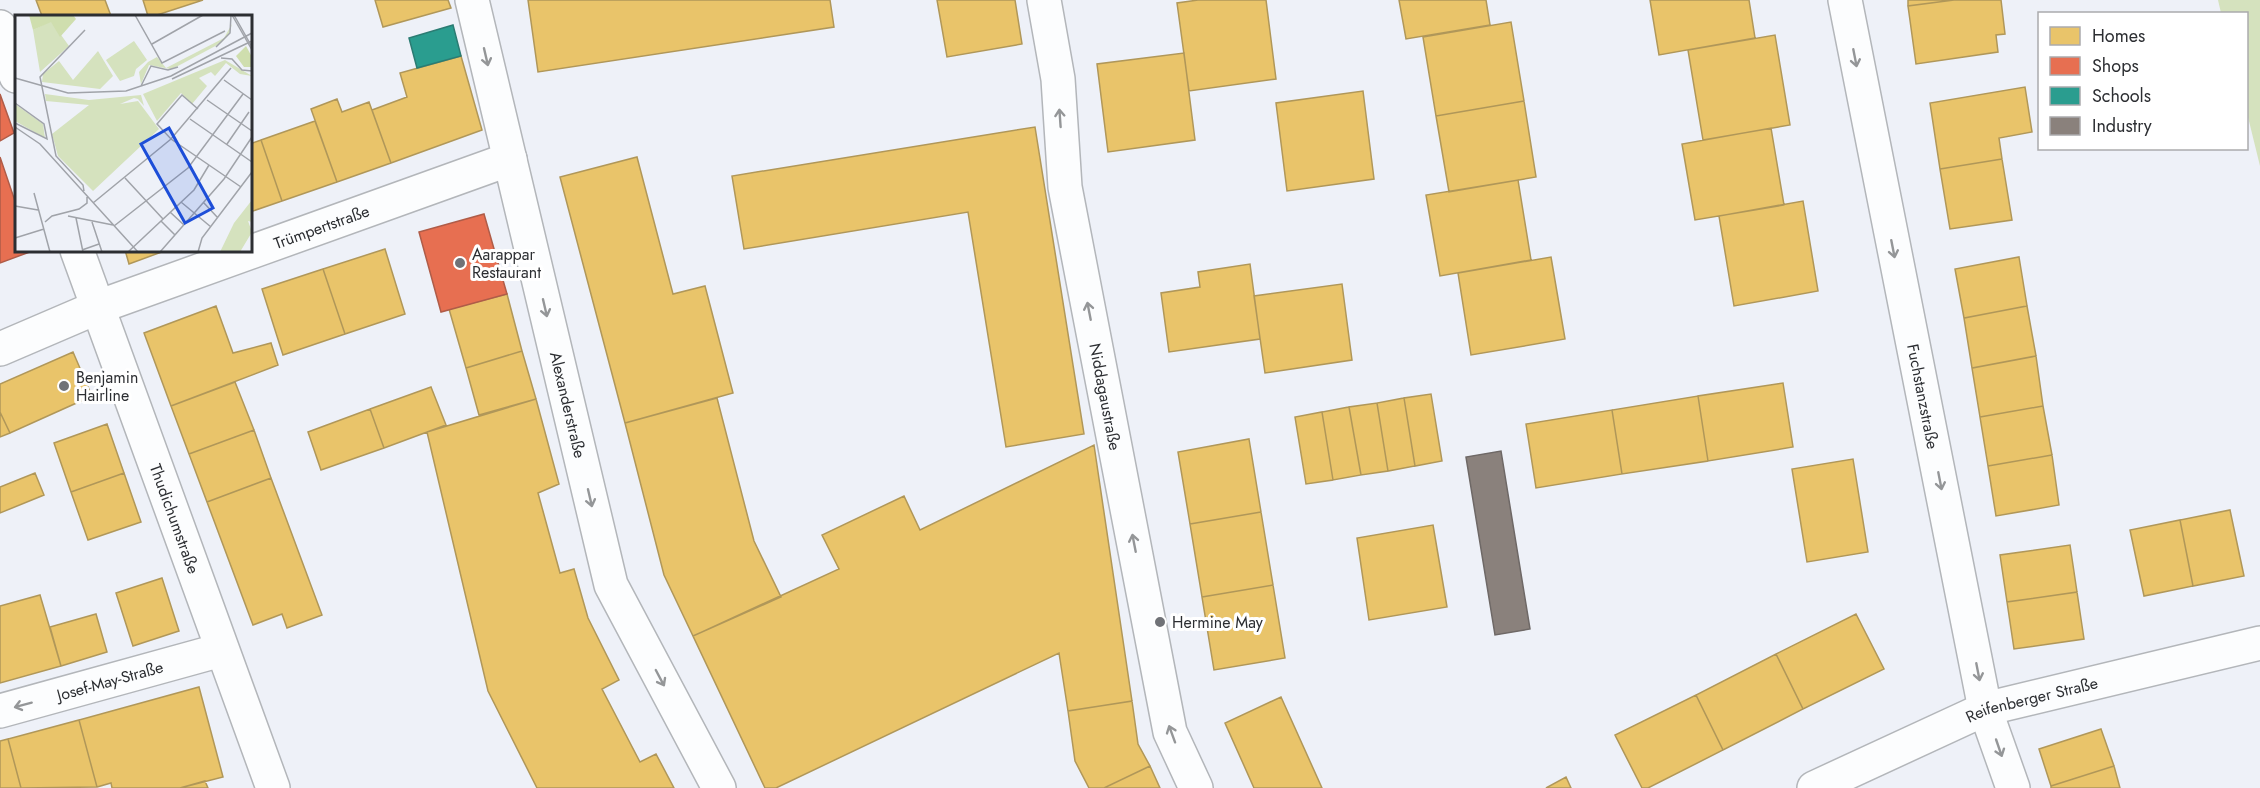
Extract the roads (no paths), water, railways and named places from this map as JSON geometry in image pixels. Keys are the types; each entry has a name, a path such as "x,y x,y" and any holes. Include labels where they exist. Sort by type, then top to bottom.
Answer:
{"street":[{"name":"Alexanderstraße","path":"472,0 611,585 719,788"},
{"name":"Niddagaustraße","path":"1044,0 1058,79 1067,199 1170,732 1196,788"},
{"name":"Fuchstanzstraße","path":"1845,0 1985,709 2013,788"},
{"path":"0,27 15,73"},
{"name":"Trümpertstraße","path":"252,252 510,159"},
{"name":"Thudichumstraße","path":"78,252 273,788"},
{"name":"Trümpertstraße","path":"0,349 98,307 251,252"},
{"name":"Reifenberger Straße","path":"1814,788 1985,709 2260,643"},
{"name":"Josef-May-Straße","path":"0,711 221,650"}],"place":[{"name":"Aarappar Restaurant","path":"460,263"},
{"name":"Benjamin Hairline","path":"64,386"},
{"name":"Hermine May","path":"1160,622"}]}
